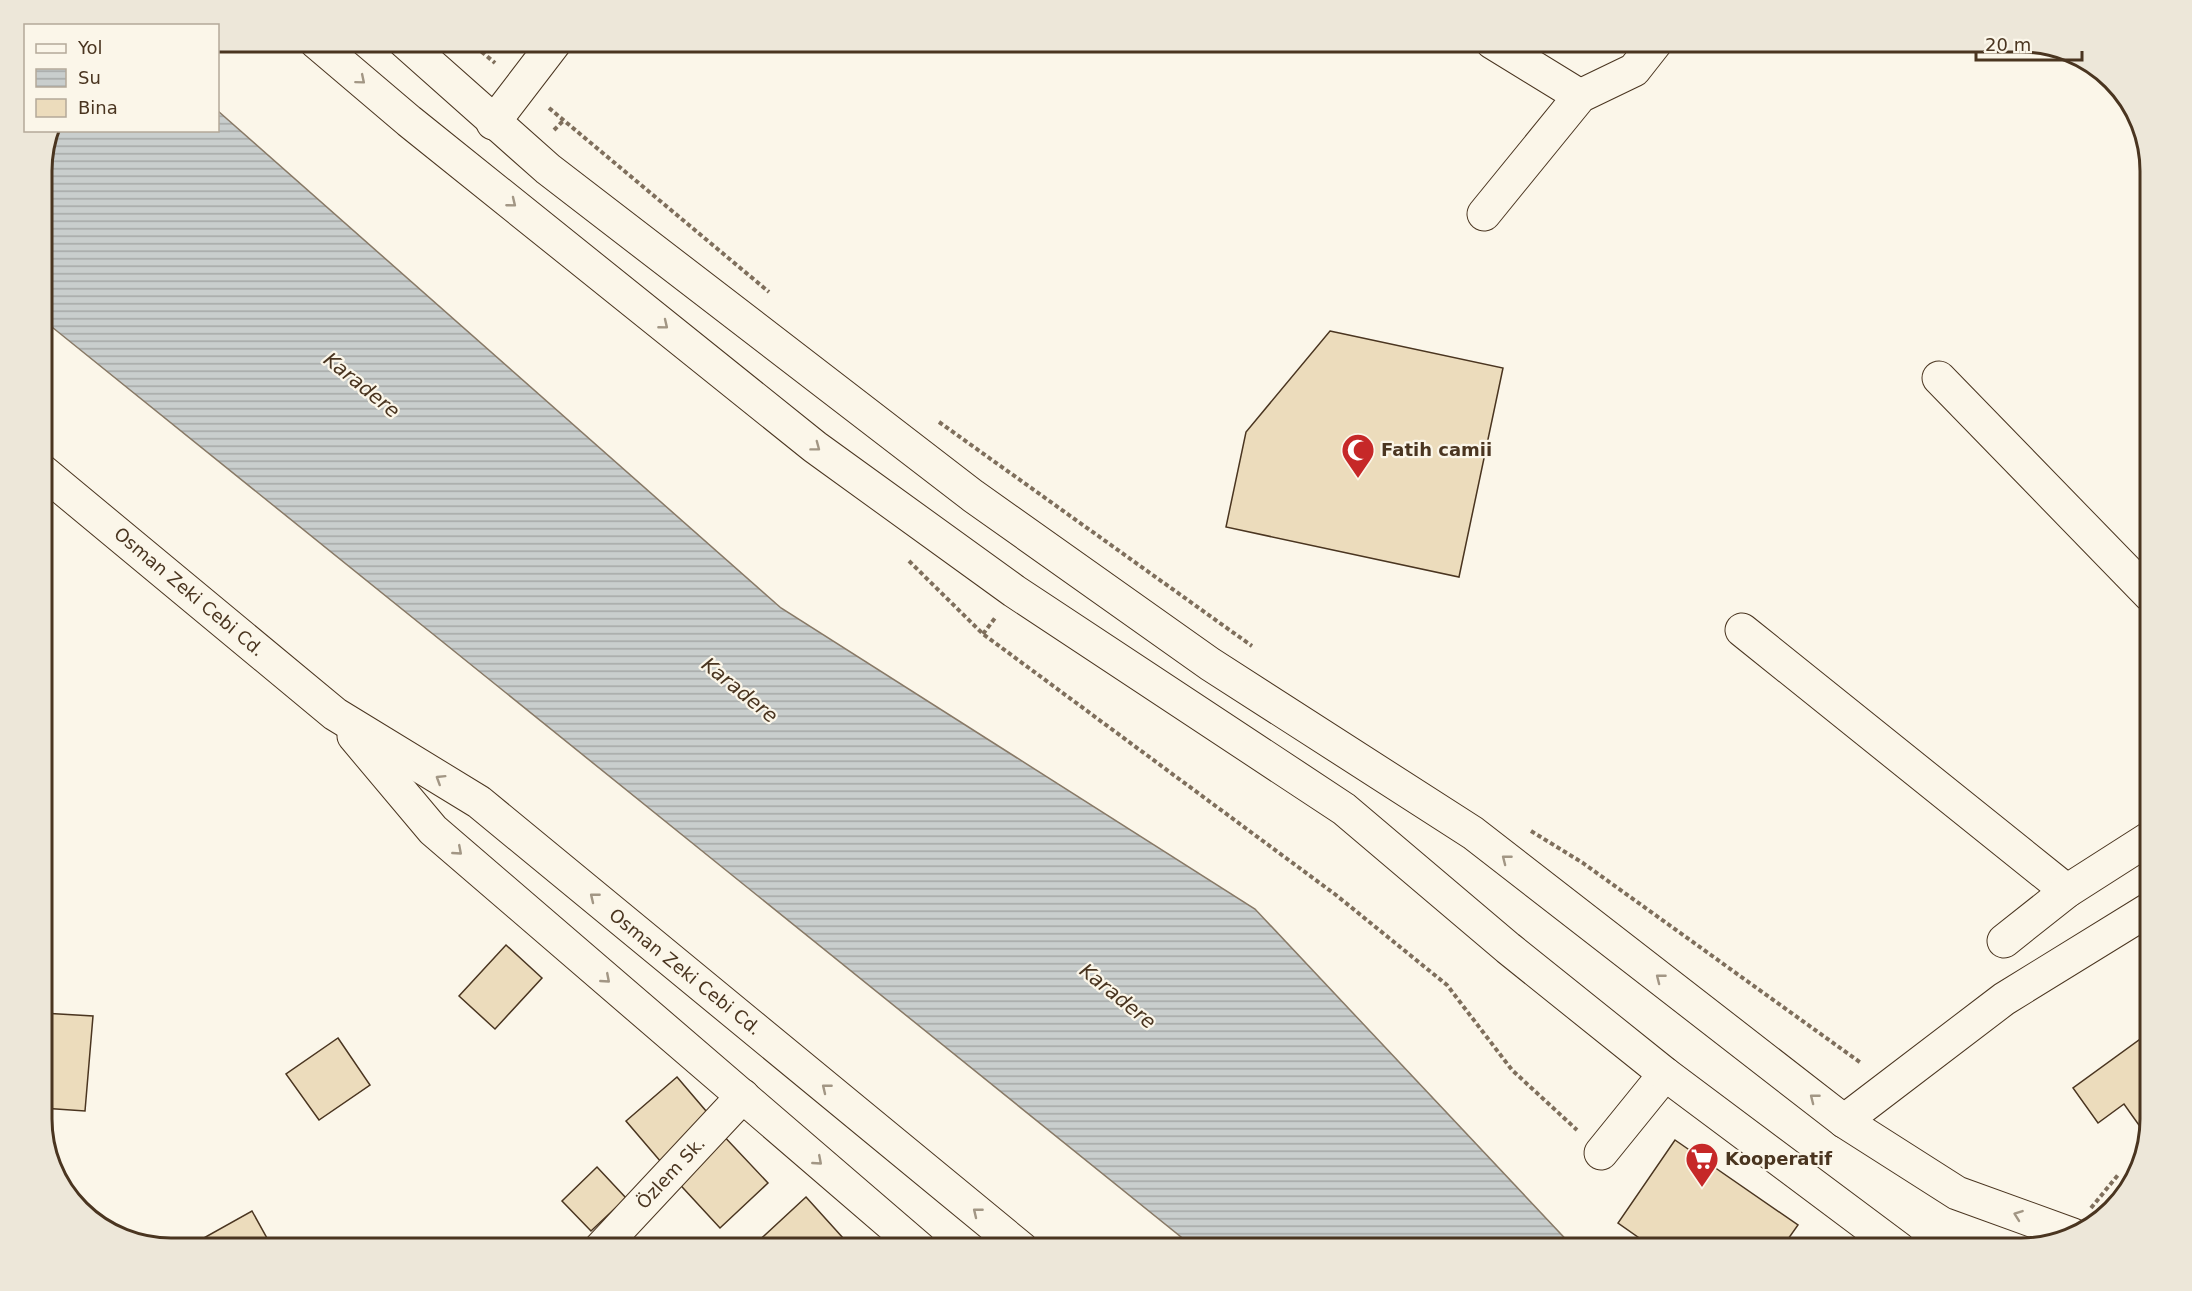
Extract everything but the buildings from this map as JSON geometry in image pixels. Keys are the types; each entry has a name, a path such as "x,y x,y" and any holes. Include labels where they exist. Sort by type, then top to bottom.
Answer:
{"main road":[{"path":"1509,52 1580,96"},
{"path":"1484,214 1580,96 1634,70 1648,52"},
{"path":"329,53 409,121 815,447 1014,591 1344,809 1508,948 1665,1074 1884,1238"},
{"path":"417,53 493,123 558,177 973,496 1210,664 1473,833 1844,1121 1956,1193 2061,1231"},
{"path":"493,123 547,53"},
{"path":"1939,378 2139,584"},
{"name":"Osman Zeki Cebi Cd.","path":"53,480 336,714 479,802 1009,1238"},
{"path":"1742,630 2067,891"},
{"name":"Osman Zeki Cebi Cd.","path":"336,714 433,830 743,1096 895,1238"},
{"path":"2004,941 2067,891 2140,845"},
{"path":"1844,1121 2004,999 2140,915"},
{"path":"1601,1153 1665,1074"},
{"name":"Özlem Sk.","path":"610,1238 743,1096"}],"path":[{"path":"483,53 773,295"},
{"path":"934,419 1254,647"},
{"path":"906,558 982,634 1336,895 1447,985 1512,1070 1601,1153"},
{"path":"1522,825 1592,870 1891,1085"}],"water":[{"name":"Karadere","path":"219,112 781,608 1255,909 1565,1238 1182,1238 53,328 53,163 60,132 219,132"}],"place":[{"name":"Fatih camii","path":"1358,479"},
{"name":"Kooperatif","path":"1702,1188"}]}
